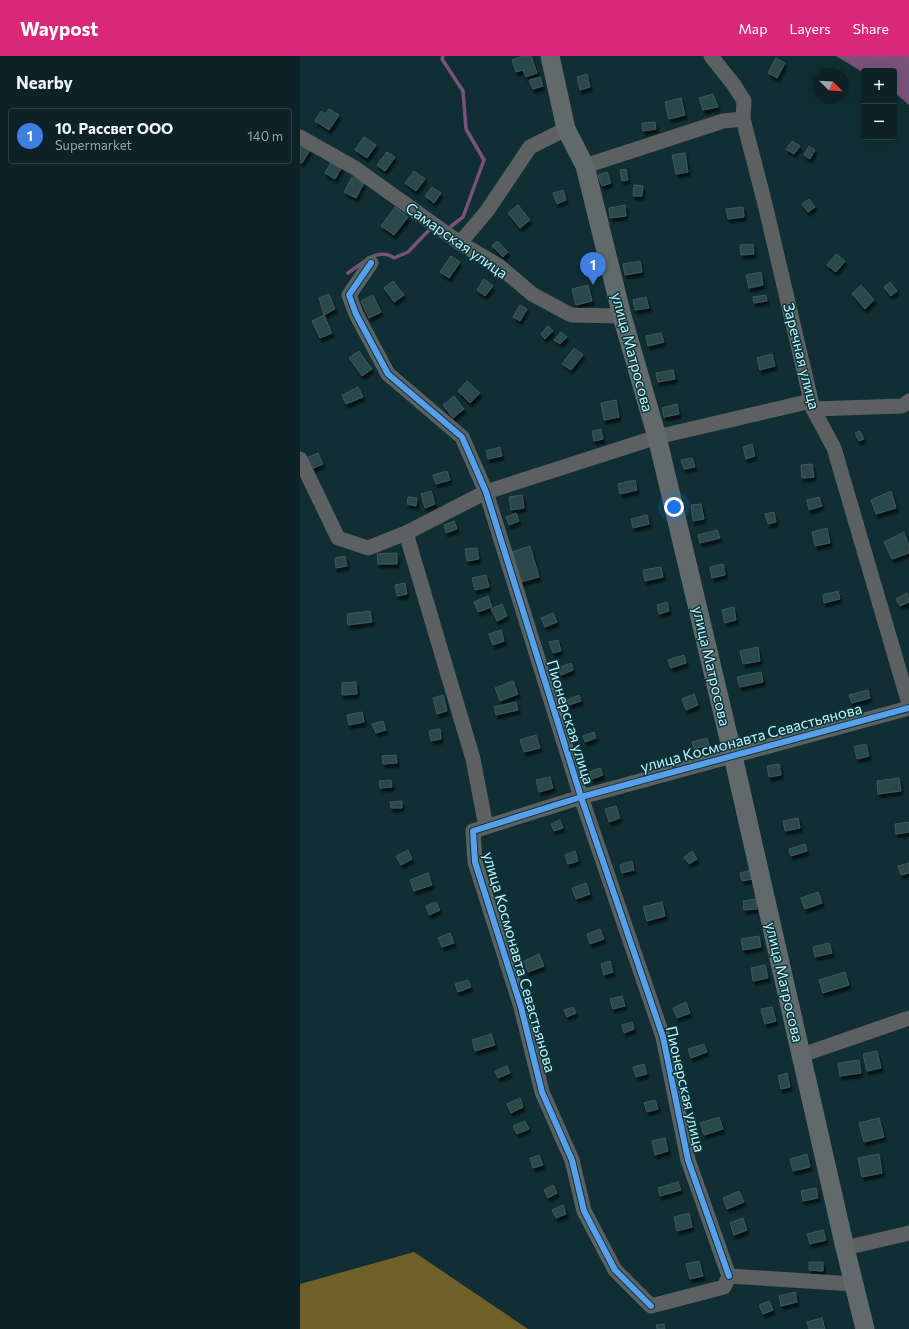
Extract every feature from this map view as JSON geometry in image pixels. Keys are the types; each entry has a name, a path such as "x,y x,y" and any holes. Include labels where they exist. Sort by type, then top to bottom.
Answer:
{"main road":[{"name":"улица Матросова","path":"550,56 566,129 585,166 622,316 657,437 802,1055 844,1248 865,1329"}],"street":[{"name":"Заречная улица","path":"711,56 734,85 744,101 743,119 764,200 812,405 834,448 909,704"},
{"path":"585,166 723,121 743,119"},
{"path":"460,243 487,211 530,147 566,129"},
{"name":"Самарская улица","path":"300,137 355,168 460,243 499,266 532,294 571,314 622,316"},
{"name":"Пионерская улица","path":"371,263 349,295 356,314 388,374 462,437 486,492 581,797 663,1037 688,1160 729,1276"},
{"path":"300,458 338,538 368,548 406,534 486,492 657,437 812,405 902,406 909,401"},
{"path":"406,534 472,760 486,827"},
{"name":"улица Космонавта Севастьянова","path":"729,1276 724,1287 651,1306 615,1270 584,1211 572,1160 542,1092 521,1007 475,862 473,831 581,797 733,756 821,730 909,708"},
{"path":"802,1055 909,1018"},
{"path":"844,1248 909,1233"},
{"path":"729,1276 854,1284"}],"shaded area":[{"path":"836,56 909,56 909,105 897,95 897,68 861,68 861,71"},
{"path":"414,1252 528,1329 300,1329 300,1284"}],"building":[{"path":"524,56 531,56 537,73 526,77 523,70 516,72 512,60"},
{"path":"776,58 785,63 777,78 768,73"},
{"path":"587,74 590,87 580,90 577,77"},
{"path":"540,77 543,86 533,89 529,80"},
{"path":"713,94 718,107 703,110 699,98"},
{"path":"681,98 685,115 669,119 665,102"},
{"path":"329,109 339,115 329,130 315,121 321,111 325,114"},
{"path":"655,122 656,129 643,131 642,123"},
{"path":"364,137 376,145 367,158 355,150"},
{"path":"792,141 800,146 794,154 786,149"},
{"path":"301,145 310,150 302,163 300,162"},
{"path":"809,146 815,150 810,159 804,155"},
{"path":"387,152 395,157 385,171 377,165"},
{"path":"685,153 688,172 676,174 672,155"},
{"path":"332,161 342,167 335,179 325,173"},
{"path":"626,169 628,180 622,181 620,170"},
{"path":"414,171 425,179 416,191 405,183"},
{"path":"607,172 611,183 602,186 598,175"},
{"path":"352,177 364,183 356,198 344,192"},
{"path":"634,185 643,186 642,196 633,196"},
{"path":"432,187 441,193 434,203 425,196"},
{"path":"563,190 566,200 557,204 553,193"},
{"path":"809,199 815,207 808,212 802,204"},
{"path":"518,205 530,220 520,228 508,213"},
{"path":"625,205 626,216 610,218 609,208"},
{"path":"395,207 408,217 394,235 381,226"},
{"path":"743,207 744,217 728,219 726,209"},
{"path":"497,241 508,252 503,257 492,246"},
{"path":"753,244 754,254 741,255 740,245"},
{"path":"836,254 845,261 836,272 827,265"},
{"path":"451,256 460,262 449,278 440,272"},
{"path":"640,261 642,272 625,275 623,264"},
{"path":"761,272 763,285 749,288 746,275"},
{"path":"484,279 493,286 485,296 477,290"},
{"path":"393,281 404,295 394,302 384,288"},
{"path":"890,282 897,291 891,296 884,287"},
{"path":"588,285 592,301 576,305 572,289"},
{"path":"861,285 874,300 865,309 852,294"},
{"path":"329,294 335,309 324,315 319,298"},
{"path":"373,295 381,312 369,318 361,301"},
{"path":"766,295 767,301 754,303 753,297"},
{"path":"646,297 649,308 635,310 633,300"},
{"path":"520,305 527,309 520,321 513,317"},
{"path":"324,315 332,333 320,338 312,321"},
{"path":"548,326 553,331 545,339 541,334"},
{"path":"561,332 567,337 560,344 554,340"},
{"path":"661,333 664,342 648,346 646,336"},
{"path":"574,348 583,355 571,370 562,364"},
{"path":"359,351 372,369 362,376 349,358"},
{"path":"772,354 775,366 760,370 757,358"},
{"path":"673,370 675,379 658,382 656,373"},
{"path":"467,381 480,393 470,403 458,391"},
{"path":"358,387 363,397 346,404 342,395"},
{"path":"454,396 464,409 453,418 443,405"},
{"path":"616,400 619,417 604,420 601,403"},
{"path":"677,404 679,414 664,417 662,408"},
{"path":"601,429 603,439 594,441 592,431"},
{"path":"860,431 864,439 859,441 855,433"},
{"path":"752,444 755,456 746,459 743,447"},
{"path":"500,447 502,456 488,459 486,451"},
{"path":"318,453 323,464 309,470 304,459"},
{"path":"692,458 695,467 684,469 681,460"},
{"path":"812,464 814,477 802,478 801,465"},
{"path":"447,471 450,480 436,484 433,475"},
{"path":"635,480 637,490 620,494 618,484"},
{"path":"431,491 435,504 425,508 421,494"},
{"path":"891,491 896,508 876,514 871,500"},
{"path":"522,495 524,508 511,510 509,497"},
{"path":"408,497 417,498 416,506 407,504"},
{"path":"819,497 822,506 809,510 807,500"},
{"path":"701,504 704,519 693,521 691,505"},
{"path":"774,512 776,522 768,524 765,514"},
{"path":"516,513 519,521 509,525 506,517"},
{"path":"647,515 649,524 633,528 631,519"},
{"path":"454,521 457,529 446,533 444,525"},
{"path":"827,528 830,543 815,546 812,532"},
{"path":"717,530 720,538 700,543 698,535"},
{"path":"904,532 909,546 909,553 892,559 884,542"},
{"path":"530,546 539,577 521,582 512,552"},
{"path":"477,548 479,559 467,561 465,549"},
{"path":"397,553 397,564 378,564 377,554"},
{"path":"345,556 347,566 336,568 335,558"},
{"path":"723,564 725,575 712,578 710,567"},
{"path":"661,567 663,577 645,581 643,570"},
{"path":"486,575 489,587 475,590 472,578"},
{"path":"405,583 407,594 397,596 395,585"},
{"path":"838,591 840,599 824,603 823,595"},
{"path":"907,593 909,602 900,606 896,599"},
{"path":"488,596 492,607 478,612 474,602"},
{"path":"667,602 669,611 659,614 657,605"},
{"path":"502,604 507,616 497,621 491,609"},
{"path":"734,607 736,620 725,623 722,610"},
{"path":"370,611 372,622 348,625 347,614"},
{"path":"553,613 557,622 545,627 541,618"},
{"path":"501,630 504,641 493,645 489,634"},
{"path":"558,640 561,651 553,653 549,642"},
{"path":"758,647 760,661 743,664 740,651"},
{"path":"684,655 686,663 671,668 668,660"},
{"path":"571,663 573,670 561,675 558,668"},
{"path":"761,672 763,682 740,687 737,677"},
{"path":"513,681 518,694 500,701 495,688"},
{"path":"356,682 357,694 342,695 342,683"},
{"path":"868,690 870,698 852,703 849,695"},
{"path":"694,694 698,705 686,710 682,699"},
{"path":"443,695 447,711 437,714 433,698"},
{"path":"579,695 581,701 569,705 567,700"},
{"path":"516,702 518,710 496,715 494,707"},
{"path":"362,712 364,722 349,725 347,715"},
{"path":"383,721 386,730 376,733 372,724"},
{"path":"440,729 441,739 431,741 429,731"},
{"path":"594,732 596,738 585,742 583,736"},
{"path":"536,735 540,748 524,752 520,740"},
{"path":"707,738 709,745 694,749 692,742"},
{"path":"866,744 869,756 857,759 854,747"},
{"path":"396,755 397,763 383,764 382,756"},
{"path":"779,764 781,775 769,777 767,766"},
{"path":"600,768 603,775 592,779 589,772"},
{"path":"550,777 553,788 539,792 536,780"},
{"path":"899,778 901,791 878,794 877,781"},
{"path":"391,780 392,787 380,788 379,781"},
{"path":"402,801 402,808 391,808 390,802"},
{"path":"616,806 620,818 609,822 605,809"},
{"path":"798,818 800,828 785,831 783,821"},
{"path":"560,820 563,828 554,831 551,824"},
{"path":"909,822 909,832 896,834 895,824"},
{"path":"805,844 807,851 791,856 789,849"},
{"path":"408,850 412,859 401,865 396,856"},
{"path":"575,851 578,861 568,864 565,855"},
{"path":"692,851 697,859 689,864 684,857"},
{"path":"632,861 634,870 622,873 620,865"},
{"path":"909,863 909,873 901,875 898,866"},
{"path":"751,870 753,879 742,881 740,873"},
{"path":"428,873 432,885 414,891 410,880"},
{"path":"586,883 590,894 576,899 572,888"},
{"path":"818,892 822,903 805,909 801,898"},
{"path":"756,899 757,909 744,910 743,901"},
{"path":"436,902 440,910 429,915 426,906"},
{"path":"662,902 665,916 647,921 643,907"},
{"path":"600,929 604,939 590,944 587,934"},
{"path":"450,933 454,943 442,947 438,938"},
{"path":"759,936 761,947 743,950 741,939"},
{"path":"829,943 832,953 815,957 813,947"},
{"path":"539,954 544,966 528,972 524,961"},
{"path":"610,961 613,972 604,975 601,964"},
{"path":"765,965 768,978 753,981 751,968"},
{"path":"845,972 849,985 823,993 819,980"},
{"path":"468,980 471,987 458,992 455,984"},
{"path":"622,996 625,1006 613,1009 610,999"},
{"path":"686,1002 690,1013 677,1018 673,1008"},
{"path":"573,1007 576,1013 567,1017 564,1010"},
{"path":"772,1007 776,1021 765,1024 761,1009"},
{"path":"632,1022 634,1029 624,1033 622,1025"},
{"path":"491,1034 495,1045 475,1051 472,1040"},
{"path":"704,1044 707,1052 691,1058 688,1049"},
{"path":"877,1051 881,1068 867,1071 863,1054"},
{"path":"859,1060 861,1073 840,1076 838,1063"},
{"path":"644,1064 647,1074 636,1077 633,1067"},
{"path":"507,1066 510,1073 498,1078 495,1071"},
{"path":"787,1073 790,1087 781,1089 778,1076"},
{"path":"520,1098 523,1107 511,1113 507,1104"},
{"path":"655,1100 658,1109 647,1112 644,1103"},
{"path":"719,1117 723,1129 704,1135 700,1123"},
{"path":"879,1118 884,1137 864,1142 859,1123"},
{"path":"525,1121 529,1129 517,1134 513,1126"},
{"path":"665,1138 668,1151 655,1155 652,1141"},
{"path":"807,1154 810,1167 793,1171 790,1159"},
{"path":"879,1154 882,1173 862,1177 858,1158"},
{"path":"539,1155 543,1165 533,1168 530,1158"},
{"path":"678,1182 681,1190 660,1196 658,1188"},
{"path":"553,1185 557,1193 548,1198 544,1190"},
{"path":"816,1188 818,1198 803,1201 801,1191"},
{"path":"739,1191 744,1202 727,1209 723,1198"},
{"path":"563,1205 566,1214 556,1218 552,1210"},
{"path":"689,1213 692,1227 677,1231 674,1217"},
{"path":"743,1218 747,1230 734,1235 730,1223"},
{"path":"823,1230 826,1240 810,1244 807,1234"},
{"path":"699,1261 703,1276 690,1279 686,1264"},
{"path":"809,1262 823,1262 823,1271 809,1270"},
{"path":"795,1292 797,1302 781,1306 779,1296"},
{"path":"769,1301 773,1310 763,1314 759,1305"},
{"path":"822,1318 825,1329 809,1329 807,1322"},
{"path":"664,1324 665,1329 657,1329 656,1325"}],"waterway":[{"path":"443,56 442,59 463,91 466,129 484,160 463,217 449,228 446,227"},
{"path":"370,258 382,254 389,255 394,258 408,252 432,227"},
{"path":"348,273 365,261"}],"cycle path":[{"path":"371,263 349,295 356,314 388,374 462,437 486,492 581,797 663,1037 688,1160 729,1276"},
{"path":"651,1306 615,1270 584,1211 572,1160 542,1092 521,1007 475,862 473,831 581,797 909,708"}],"place":[{"name":"10. Рассвет ООО","path":"593,285"}]}
